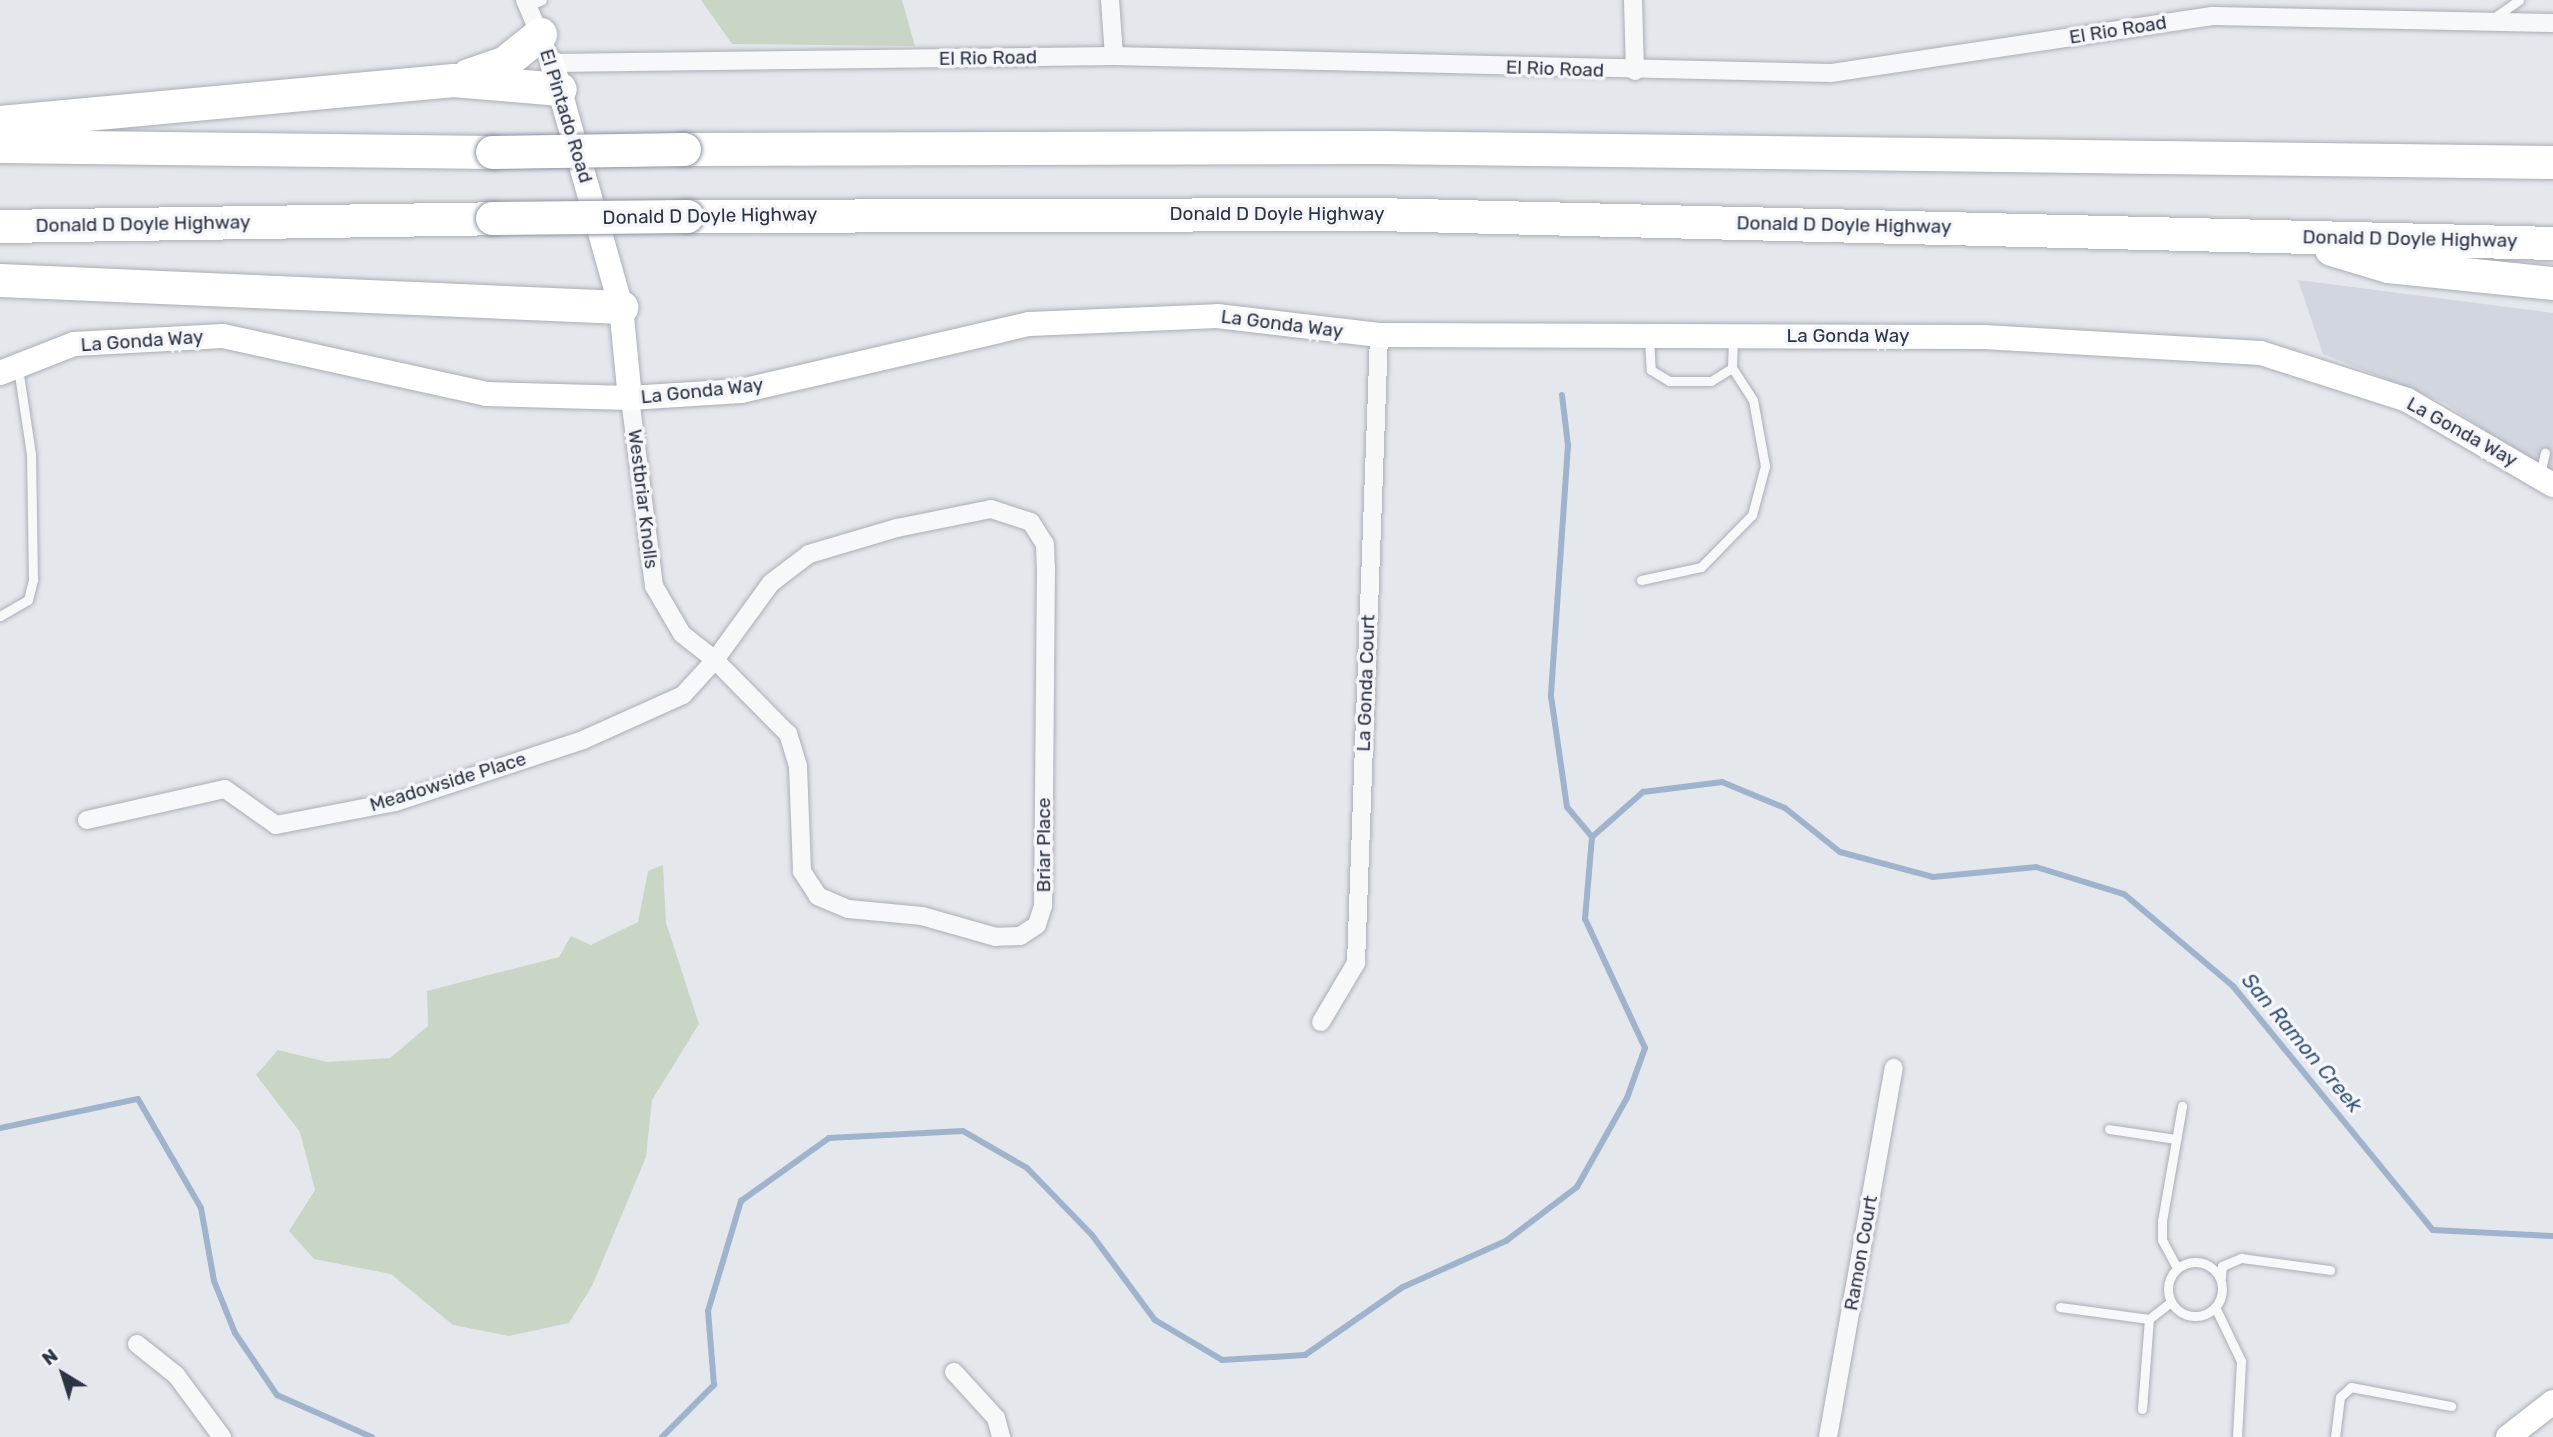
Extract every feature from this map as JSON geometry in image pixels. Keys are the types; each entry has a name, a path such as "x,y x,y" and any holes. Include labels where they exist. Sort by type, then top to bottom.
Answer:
{"highway":[{"path":"0,122 453,80 505,62 541,32"},
{"path":"453,80 541,32"},
{"path":"2476,159 2553,140"},
{"path":"0,146 492,152 1378,147 2553,162"},
{"name":"Donald D Doyle Highway","path":"0,226 687,216 1389,214 2553,243"},
{"path":"2288,237 2388,266 2553,284"},
{"path":"0,280 621,307"}],"street":[{"path":"1110,0 1114,56"},
{"path":"1633,0 1635,71"},
{"name":"El Rio Road","path":"541,32 1114,56 1831,74 2212,8 2553,23"},
{"name":"El Pintado Road","path":"541,32 621,307 630,398"},
{"name":"La Gonda Way","path":"9,370 74,344 223,336 486,394 630,398 741,391 1030,324 1217,316 1379,335 1971,336 2261,353 2407,400 2546,471"},
{"name":"La Gonda Court","path":"1321,1022 1356,963 1379,335"},
{"name":"Westbriar Knolls","path":"630,398 654,586 682,634 715,660"},
{"name":"Briar Place","path":"991,509 1031,522 1045,544 1046,568 1043,906 1037,925 1020,936 996,937 922,916 848,909 818,896 802,871 798,766 788,734 715,660 771,583 809,554 991,509"},
{"name":"Meadowside Place","path":"87,820 225,789 276,825 396,802 583,740 683,695 715,660"},
{"name":"Ramon Court","path":"1828,1437 1894,1068"},
{"path":"137,1344 176,1375 222,1437"},
{"path":"954,1372 996,1418 1000,1437"},
{"path":"2508,1437 2553,1402"}],"lane":[{"path":"2487,22 2519,0"},
{"path":"1649,335 1651,370 1669,381 1712,382 1732,369"},
{"path":"1641,580 1701,567 1752,515 1765,466 1753,400 1732,369 1733,335"},
{"path":"0,616 28,600 33,580 31,442 9,370"},
{"path":"2177,1268 2162,1240 2162,1221 2182,1106"},
{"path":"2109,1129 2176,1139"},
{"path":"2238,1437 2241,1361 2215,1307 2222,1266 2241,1258 2330,1270"},
{"path":"2215,1307 2192,1316 2171,1302 2168,1284 2177,1268 2201,1262 2221,1279"},
{"path":"2060,1307 2149,1319 2171,1302"},
{"path":"2142,1409 2149,1319"},
{"path":"2335,1437 2340,1397 2351,1387 2451,1406"}],"shaded area":[{"path":"2298,280 2553,313 2553,477 2445,403 2323,354"}],"green space":[{"path":"701,0 902,0 915,46 732,44"},
{"path":"663,865 666,923 699,1024 652,1100 646,1157 592,1286 569,1323 509,1336 453,1325 391,1274 314,1259 289,1231 315,1190 300,1132 256,1075 278,1050 327,1062 390,1058 428,1026 427,991 559,957 571,936 591,945 638,922 648,871"}],"waterway":[{"path":"1562,395 1568,445 1551,696 1567,807 1592,837"},
{"name":"San Ramon Creek","path":"662,1437 714,1385 708,1311 741,1201 829,1138 963,1131 1027,1168 1092,1235 1155,1320 1222,1360 1305,1355 1403,1287 1506,1241 1577,1187 1627,1098 1645,1048 1585,919 1592,837 1643,792 1722,782 1785,808 1840,852 1933,877 2036,867 2124,894 2233,986 2433,1230 2553,1236"},
{"name":"San Ramon Creek","path":"0,1128 138,1099 201,1208 214,1281 235,1333 277,1395 372,1437"}]}
